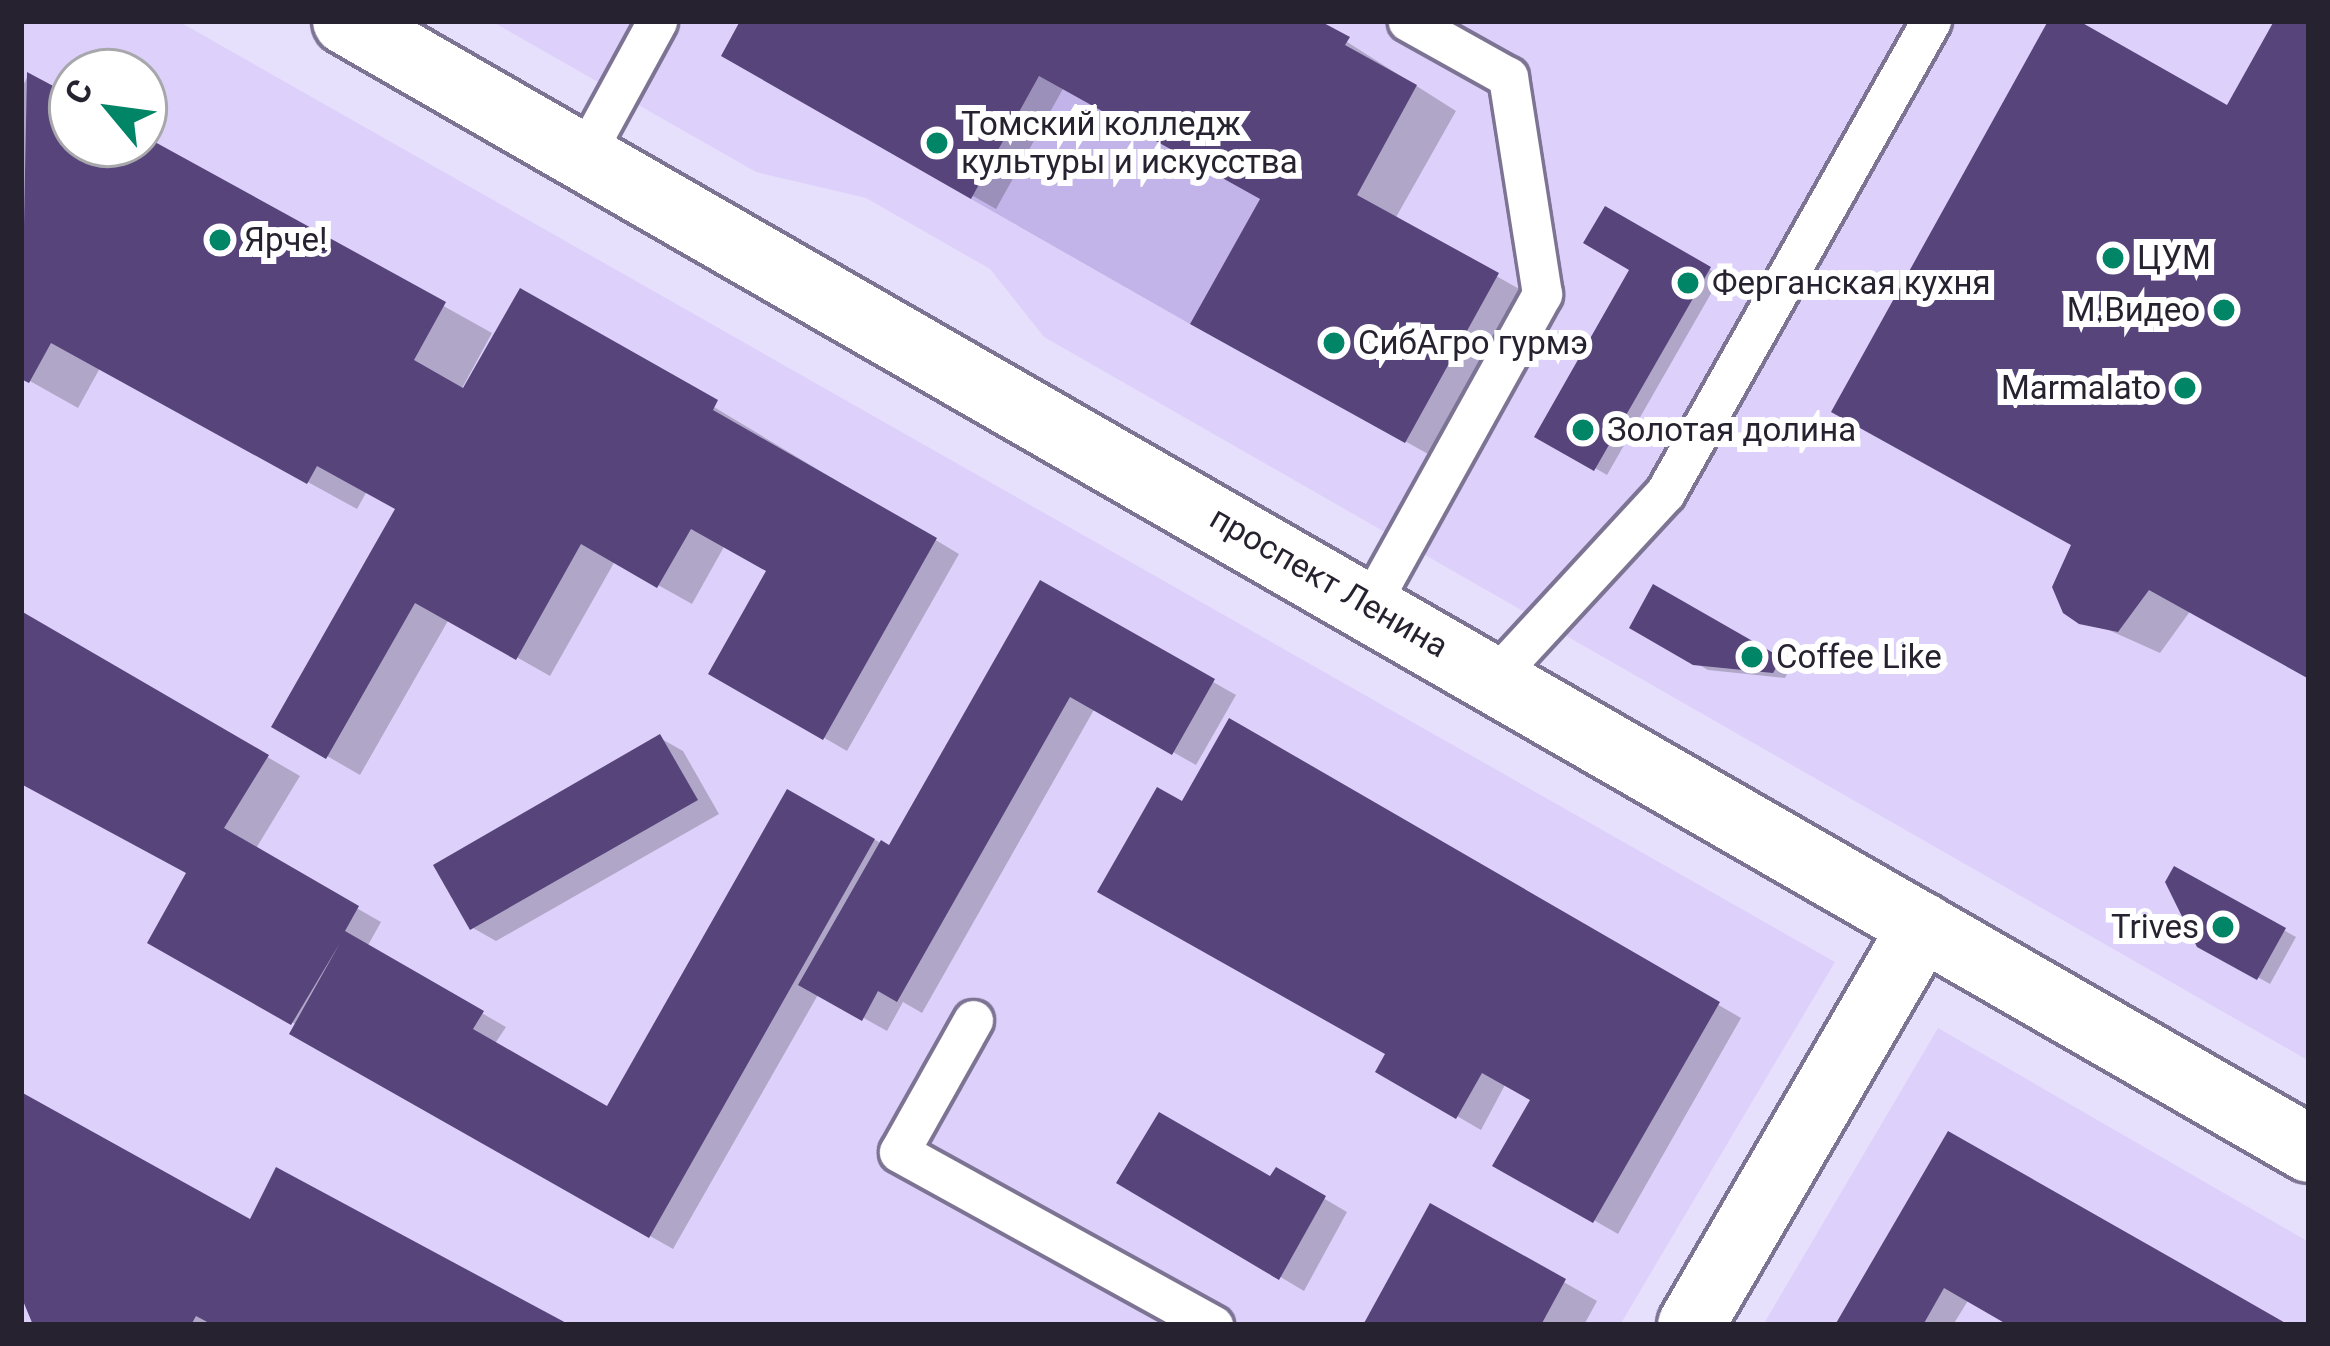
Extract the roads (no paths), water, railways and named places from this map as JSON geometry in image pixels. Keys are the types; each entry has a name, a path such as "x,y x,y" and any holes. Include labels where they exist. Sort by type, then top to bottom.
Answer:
{"main road":[{"name":"проспект Ленина","path":"346,21 1495,677 2309,1149"},
{"path":"1691,1325 1922,926"}],"lane":[{"path":"583,157 657,21"},
{"path":"1369,606 1542,294 1508,77 1408,21"},
{"path":"1495,677 1665,493 1931,21"},
{"path":"973,1020 899,1152 1214,1325"}],"place":[{"name":"Томский колледж культуры и искусства","path":"937,143"},
{"name":"Ярче!","path":"220,240"},
{"name":"ЦУМ","path":"2113,258"},
{"name":"Ферганская кухня","path":"1688,283"},
{"name":"М.Видео","path":"2224,310"},
{"name":"СибАгро гурмэ","path":"1334,343"},
{"name":"Marmalato","path":"2185,388"},
{"name":"Золотая долина","path":"1583,430"},
{"name":"Coffee Like","path":"1752,657"},
{"name":"Trives","path":"2223,927"}]}
